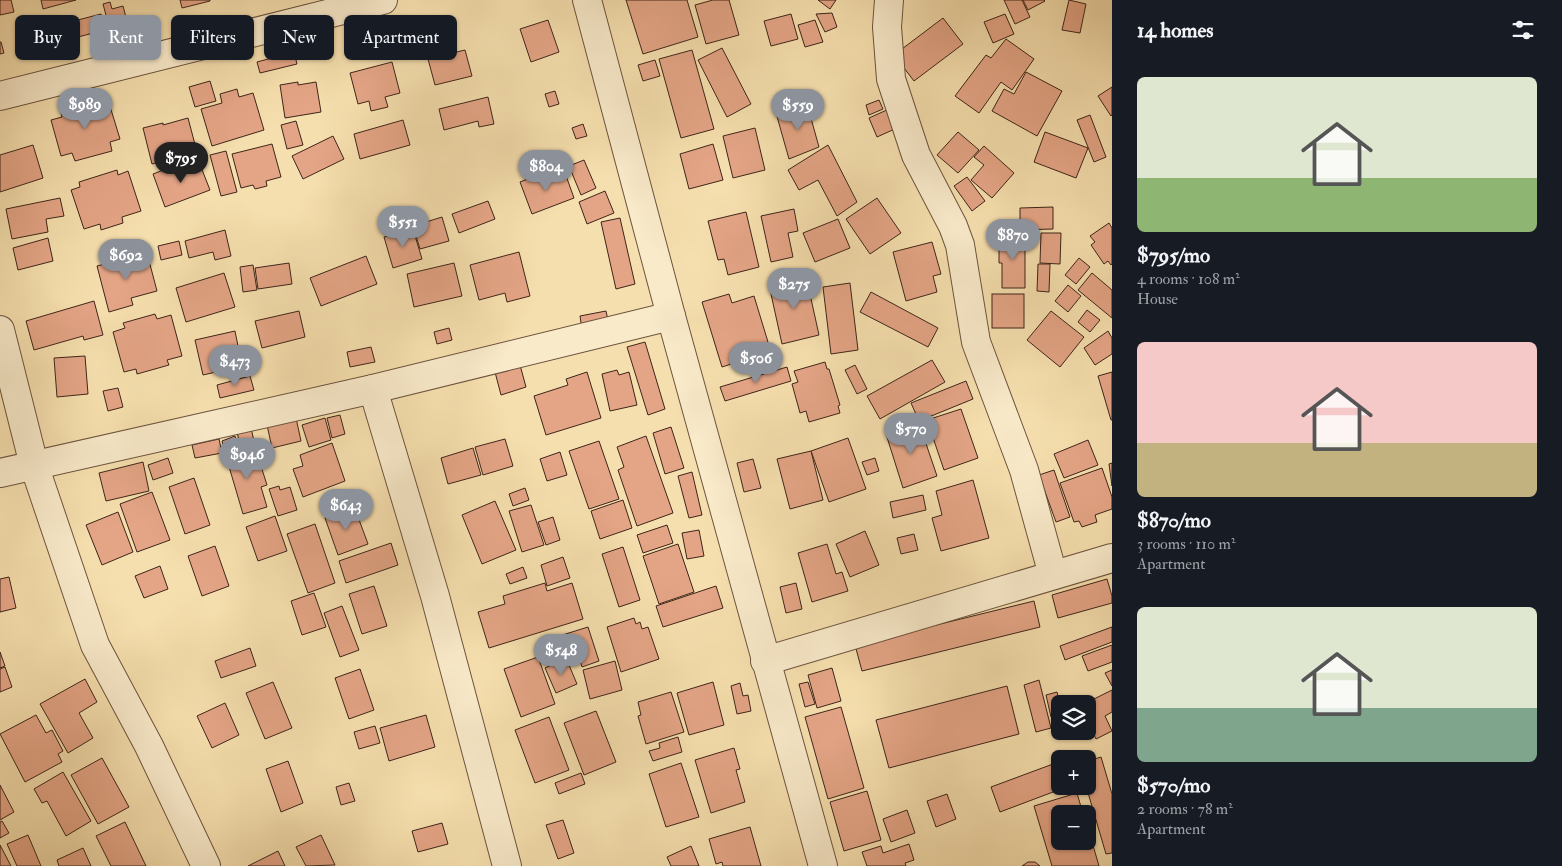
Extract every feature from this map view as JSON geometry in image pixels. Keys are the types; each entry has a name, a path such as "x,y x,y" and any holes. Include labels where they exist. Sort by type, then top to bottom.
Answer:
{"street":[{"path":"0,96 383,0"},
{"path":"587,0 765,661 823,866"},
{"path":"889,0 887,27 891,79 916,155 953,226 960,245 976,342 1024,470 1053,575"},
{"path":"0,473 373,389 671,316"},
{"path":"0,330 34,464 95,645 149,746 206,866"},
{"path":"373,389 434,596 507,866"},
{"path":"765,661 1112,558"}],"building":[{"path":"0,0 11,0 14,12 0,15"},
{"path":"41,0 76,0 43,9"},
{"path":"180,0 210,0 210,1 182,8"},
{"path":"626,0 687,0 698,37 643,54"},
{"path":"713,0 729,0 739,35 706,44 695,5"},
{"path":"818,0 836,0 830,9"},
{"path":"1004,0 1022,0 1030,17 1015,24"},
{"path":"1023,0 1044,0 1045,1 1028,10"},
{"path":"1069,0 1086,4 1080,33 1062,30"},
{"path":"110,2 112,9 123,6 125,15 106,15 103,4"},
{"path":"832,13 837,27 825,32 816,14"},
{"path":"791,14 798,39 771,46 764,21"},
{"path":"1005,14 1014,34 993,43 984,22"},
{"path":"90,17 90,34 80,36 80,19"},
{"path":"943,18 963,44 914,81 894,55"},
{"path":"548,20 559,52 531,62 520,29"},
{"path":"815,20 823,42 805,47 798,25"},
{"path":"1006,39 1034,59 1012,90 1001,82 979,113 955,96 986,55 991,58"},
{"path":"0,42 4,53 0,54"},
{"path":"722,48 751,104 727,117 698,60"},
{"path":"465,50 472,76 435,85 428,60 457,60 457,52"},
{"path":"692,50 714,129 681,138 659,59"},
{"path":"264,60 296,60 297,64 260,73 257,62"},
{"path":"655,60 660,76 643,81 638,65"},
{"path":"392,62 400,93 385,97 388,107 371,111 369,101 358,104 350,73"},
{"path":"1026,72 1062,91 1037,136 992,111 1004,89 1014,94"},
{"path":"210,81 216,101 195,107 189,87"},
{"path":"298,82 298,85 316,82 321,112 285,118 280,85"},
{"path":"1112,87 1112,115 1111,116 1098,96"},
{"path":"237,89 239,97 253,93 264,130 212,146 201,109 222,103 220,94"},
{"path":"555,91 559,104 549,107 545,94"},
{"path":"488,97 494,124 479,127 478,121 444,130 439,109"},
{"path":"97,98 99,106 109,103 120,139 110,142 112,151 75,161 72,153 61,156 51,120 62,117 60,108"},
{"path":"879,100 883,109 869,115 866,105"},
{"path":"807,104 819,147 789,159 776,113"},
{"path":"889,109 897,128 877,137 869,118"},
{"path":"1090,115 1106,157 1094,162 1077,120"},
{"path":"188,118 197,152 152,164 143,128"},
{"path":"403,120 410,145 360,159 354,134"},
{"path":"296,121 303,145 287,149 281,125"},
{"path":"583,124 587,136 576,139 572,128"},
{"path":"755,128 765,170 733,178 723,136"},
{"path":"958,132 979,150 958,173 937,155"},
{"path":"1045,132 1088,148 1076,178 1034,162"},
{"path":"333,136 344,159 303,179 292,156"},
{"path":"272,144 281,177 266,181 267,186 255,189 253,185 241,188 232,154"},
{"path":"713,144 723,180 689,189 680,154"},
{"path":"33,145 43,178 0,192 0,155"},
{"path":"828,145 857,202 837,216 818,180 799,190 788,170"},
{"path":"984,146 1014,173 992,198 971,180 984,165 974,157"},
{"path":"226,151 237,192 221,196 210,155"},
{"path":"584,160 596,188 581,195 569,166"},
{"path":"199,162 210,190 165,207 153,174 174,166 176,171"},
{"path":"117,170 118,175 128,171 141,211 122,217 123,223 101,230 100,224 84,229 71,190 80,187 79,182"},
{"path":"545,172 548,179 565,173 574,198 532,214 520,182"},
{"path":"967,177 985,201 972,211 954,186"},
{"path":"605,191 614,213 587,224 579,202"},
{"path":"60,198 64,216 46,219 48,232 12,239 6,209"},
{"path":"877,198 901,233 870,254 846,219"},
{"path":"488,201 495,219 459,233 452,214"},
{"path":"1053,207 1053,229 1020,230 1020,208"},
{"path":"794,209 798,231 788,233 793,257 771,262 761,216"},
{"path":"746,212 759,267 728,275 724,259 718,260 708,221"},
{"path":"442,217 449,241 420,249 413,226"},
{"path":"620,218 635,284 616,289 601,222"},
{"path":"838,219 850,248 815,262 803,233"},
{"path":"1109,223 1112,228 1111,265 1108,261 1104,264 1091,245 1095,242 1090,236"},
{"path":"413,229 422,259 393,268 384,237"},
{"path":"225,230 231,256 215,260 213,252 189,258 185,241"},
{"path":"1041,233 1061,233 1060,264 1040,263"},
{"path":"999,235 1025,235 1025,288 1002,288 1002,263 999,263"},
{"path":"48,238 53,261 18,270 13,248"},
{"path":"179,241 182,255 161,260 158,246"},
{"path":"932,242 941,274 933,276 937,292 906,301 893,252"},
{"path":"519,252 530,296 507,302 505,293 479,300 470,265"},
{"path":"147,253 157,291 131,298 133,305 109,312 97,266"},
{"path":"366,256 377,284 321,306 310,278"},
{"path":"1079,258 1090,267 1076,284 1065,275"},
{"path":"289,263 292,284 258,289 255,268"},
{"path":"454,263 462,296 414,307 407,274"},
{"path":"1038,264 1050,264 1049,292 1037,291"},
{"path":"253,265 257,290 243,292 240,267"},
{"path":"224,273 235,307 186,322 176,288"},
{"path":"1092,273 1112,290 1112,318 1078,290"},
{"path":"806,276 819,335 782,344 769,285"},
{"path":"850,283 858,350 831,354 823,287"},
{"path":"1068,285 1081,296 1068,312 1055,301"},
{"path":"871,292 938,328 928,347 860,312"},
{"path":"729,294 732,303 754,296 768,342 747,349 750,358 722,367 702,302"},
{"path":"992,294 1024,294 1024,328 992,328"},
{"path":"94,301 103,335 84,340 83,336 34,350 26,321"},
{"path":"1087,310 1100,320 1090,332 1078,322"},
{"path":"299,311 305,337 262,348 255,321"},
{"path":"606,311 609,325 582,330 580,316"},
{"path":"1051,311 1084,337 1060,367 1027,340"},
{"path":"155,314 157,319 171,315 182,356 167,360 169,365 137,374 136,369 124,372 113,332 125,328 123,323"},
{"path":"449,328 452,340 437,344 434,332"},
{"path":"235,331 242,366 203,375 195,340"},
{"path":"1108,331 1112,338 1112,354 1095,365 1084,348"},
{"path":"645,342 665,409 648,415 627,347"},
{"path":"371,347 375,362 350,367 347,352"},
{"path":"85,356 88,394 57,397 54,358"},
{"path":"932,360 945,382 880,419 867,396"},
{"path":"825,362 840,405 838,406 840,413 809,422 806,411 800,413 792,384 798,382 794,371"},
{"path":"520,365 526,387 501,395 495,372"},
{"path":"855,365 867,389 857,394 845,370"},
{"path":"787,367 791,381 725,401 720,387"},
{"path":"617,370 619,375 629,372 637,405 610,411 602,374"},
{"path":"587,372 601,418 546,435 534,396 568,385 566,379"},
{"path":"1112,372 1112,420 1111,420 1098,376"},
{"path":"250,376 254,390 220,398 217,385"},
{"path":"966,381 973,399 919,421 911,403"},
{"path":"118,388 123,407 108,411 103,391"},
{"path":"961,409 978,458 944,470 927,420"},
{"path":"340,415 345,434 332,438 327,418"},
{"path":"296,418 301,441 272,448 267,425"},
{"path":"325,418 331,440 309,447 302,425"},
{"path":"919,423 937,476 903,488 886,434"},
{"path":"671,427 684,468 665,474 653,433"},
{"path":"251,428 254,441 240,445 237,432"},
{"path":"235,436 238,447 225,451 222,441"},
{"path":"646,436 673,513 637,526 618,470 624,467 617,447"},
{"path":"848,438 866,489 829,502 811,451"},
{"path":"219,439 222,453 195,458 192,445"},
{"path":"505,439 513,466 483,475 475,447"},
{"path":"1088,440 1098,465 1064,478 1054,454"},
{"path":"599,441 619,499 589,509 569,451"},
{"path":"332,443 345,481 303,497 293,469 303,466 300,455"},
{"path":"249,447 254,465 260,463 267,485 261,487 267,507 243,514 225,453"},
{"path":"473,448 481,475 448,484 441,458"},
{"path":"811,451 823,500 790,509 777,459"},
{"path":"560,452 567,475 547,481 540,459"},
{"path":"168,458 173,473 153,480 148,465"},
{"path":"875,458 879,471 867,475 862,462"},
{"path":"753,459 761,488 744,492 737,463"},
{"path":"143,462 149,491 106,501 99,473"},
{"path":"1112,463 1112,486 1109,464"},
{"path":"1102,468 1112,497 1112,509 1095,515 1097,522 1082,527 1079,521 1074,522 1060,483"},
{"path":"1054,470 1070,517 1056,522 1039,475"},
{"path":"692,472 702,515 689,518 678,476"},
{"path":"194,478 210,525 185,534 169,487"},
{"path":"973,480 989,538 941,551 932,518 942,515 936,491"},
{"path":"279,486 280,490 290,487 297,510 278,516 269,489"},
{"path":"525,488 529,500 513,506 509,494"},
{"path":"152,492 170,540 137,552 120,504"},
{"path":"923,495 926,510 893,518 890,502"},
{"path":"623,500 632,528 600,539 591,511"},
{"path":"495,501 516,550 482,564 462,515"},
{"path":"531,505 544,545 522,552 509,511"},
{"path":"354,506 368,544 338,555 325,518"},
{"path":"118,512 133,552 102,565 86,525"},
{"path":"275,516 287,551 258,561 246,527"},
{"path":"553,517 560,540 546,545 538,522"},
{"path":"315,524 335,583 308,593 287,534"},
{"path":"667,525 673,543 643,553 637,535"},
{"path":"699,530 704,556 687,559 682,533"},
{"path":"865,531 879,565 850,577 836,544"},
{"path":"914,534 918,550 901,554 897,538"},
{"path":"391,543 398,565 346,583 339,561"},
{"path":"678,544 694,592 659,604 643,556"},
{"path":"827,544 836,574 842,572 848,591 812,602 798,553"},
{"path":"215,546 229,586 202,596 188,556"},
{"path":"623,547 640,600 619,607 602,554"},
{"path":"563,557 570,578 547,586 541,565"},
{"path":"160,566 168,589 144,598 135,576"},
{"path":"523,567 527,578 510,584 506,574"},
{"path":"9,577 16,608 0,612 0,579"},
{"path":"1107,579 1112,603 1058,618 1052,595"},
{"path":"545,583 547,591 572,583 583,619 489,648 478,612 505,604 503,596"},
{"path":"796,583 802,609 786,613 780,587"},
{"path":"374,586 387,626 362,634 349,594"},
{"path":"716,586 723,608 663,627 656,606"},
{"path":"314,593 326,627 302,635 291,601"},
{"path":"1034,601 1040,627 862,671 855,645"},
{"path":"342,606 359,650 340,657 324,613"},
{"path":"634,618 636,624 640,622 642,629 648,627 659,659 621,672 607,627"},
{"path":"588,627 599,661 582,667 579,657 569,660 568,656 546,663 540,642"},
{"path":"1112,627 1112,642 1065,660 1060,646"},
{"path":"1112,645 1112,662 1088,671 1082,656"},
{"path":"250,648 256,666 221,678 215,661"},
{"path":"0,652 5,666 0,668"},
{"path":"538,657 555,704 521,717 504,669"},
{"path":"566,658 577,684 556,693 545,668"},
{"path":"615,661 622,690 590,699 583,670"},
{"path":"5,667 12,687 0,692 0,669"},
{"path":"832,668 841,701 817,708 808,675"},
{"path":"360,669 374,710 349,719 335,678"},
{"path":"1112,670 1112,686 1105,673"},
{"path":"85,679 97,702 79,713 93,738 68,753 40,704"},
{"path":"1039,680 1051,728 1036,732 1024,685"},
{"path":"273,682 292,728 265,739 246,693"},
{"path":"713,682 724,725 689,735 677,693"},
{"path":"808,682 815,704 805,707 799,684"},
{"path":"740,683 743,696 748,695 751,711 737,714 731,686"},
{"path":"1007,686 1019,734 889,768 876,720"},
{"path":"1112,690 1112,712 1105,716 1112,731 1096,739 1096,698"},
{"path":"671,692 684,732 646,744 638,716 641,715 638,702"},
{"path":"1057,692 1058,695 1051,695 1051,717 1046,695"},
{"path":"225,703 239,735 212,748 197,716"},
{"path":"841,707 864,788 828,799 805,717"},
{"path":"596,711 616,762 584,775 564,723"},
{"path":"36,715 46,733 52,730 63,751 58,754 62,762 25,782 0,734"},
{"path":"426,715 435,747 389,761 380,728"},
{"path":"549,717 569,770 535,783 515,730"},
{"path":"375,726 380,743 359,749 354,732"},
{"path":"678,737 682,752 653,761 649,751 660,748 659,743"},
{"path":"734,748 740,769 736,770 745,802 711,813 695,760"},
{"path":"1101,757 1112,794 1112,853 1106,854 1096,820 1096,805 1092,805 1089,795 1096,795 1096,759"},
{"path":"102,758 129,807 98,824 71,775"},
{"path":"288,761 303,803 281,812 266,769"},
{"path":"681,763 699,817 666,827 649,774"},
{"path":"1051,765 1051,793 1000,812 991,787"},
{"path":"63,772 91,821 66,836 47,801 42,803 34,789"},
{"path":"581,773 585,784 559,794 555,783"},
{"path":"349,783 355,801 341,805 336,787"},
{"path":"0,785 14,812 0,820"},
{"path":"867,791 881,840 844,851 830,802"},
{"path":"947,794 956,819 936,827 927,801"},
{"path":"1070,795 1078,795 1080,805 1051,805 1051,850 1094,850 1099,866 1052,866 1034,806"},
{"path":"907,810 915,833 891,842 883,819"},
{"path":"563,820 574,853 558,859 546,825"},
{"path":"2,821 9,833 0,838 0,822"},
{"path":"125,822 146,866 111,866 96,836"},
{"path":"442,823 448,844 418,852 412,831"},
{"path":"750,827 761,866 723,866 722,862 716,864 709,839"},
{"path":"28,835 41,866 17,866 7,844"},
{"path":"321,835 335,865 306,866 296,847"},
{"path":"909,844 914,860 905,863 906,866 867,866 862,852 881,846 883,853"},
{"path":"0,845 11,866 0,866"},
{"path":"691,846 699,866 671,866 667,857"},
{"path":"83,848 91,866 59,866 57,860"},
{"path":"278,851 285,866 248,866"},
{"path":"1028,862 1035,862 1040,866 1022,866"}]}
